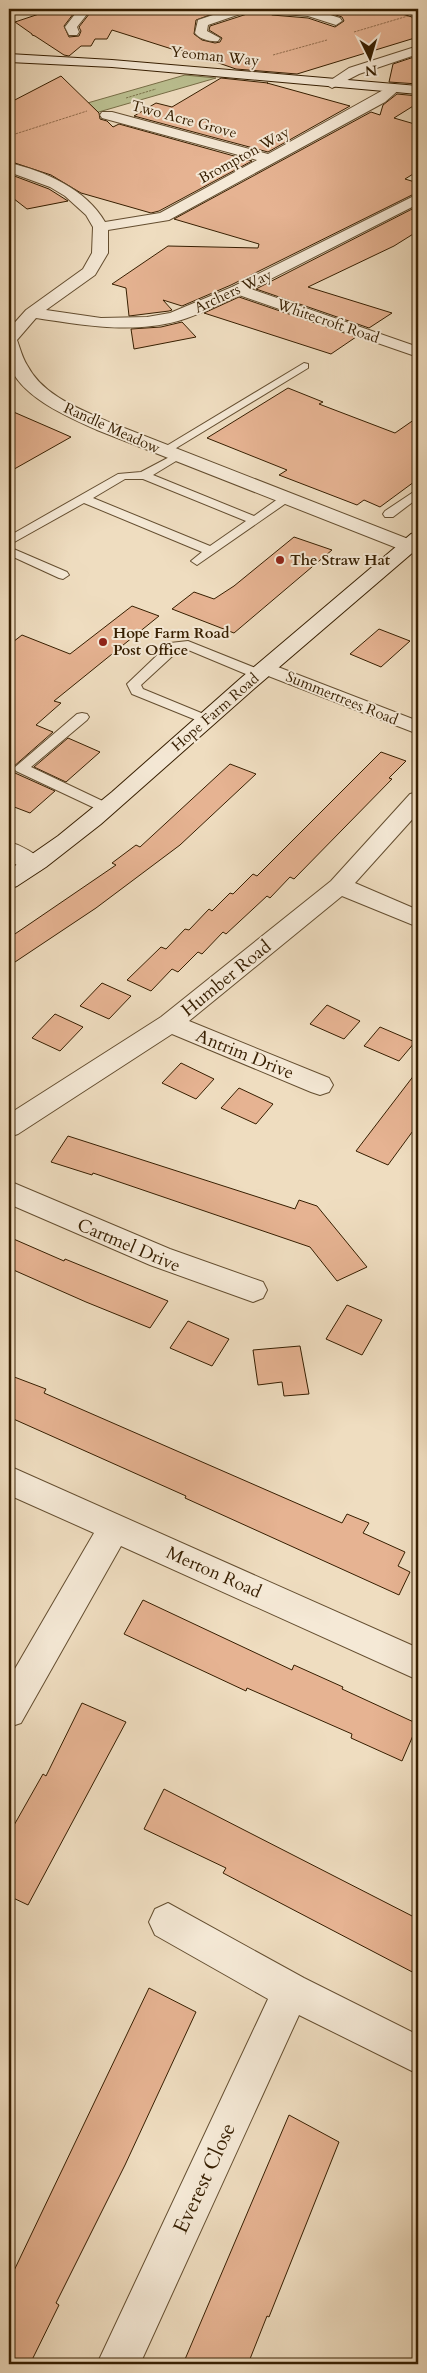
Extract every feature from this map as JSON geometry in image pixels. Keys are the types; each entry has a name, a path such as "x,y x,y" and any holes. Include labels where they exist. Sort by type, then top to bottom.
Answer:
{"street":[{"path":"69,27 85,9"},
{"path":"201,33 202,23 242,9"},
{"path":"272,9 336,15"},
{"path":"188,34 201,33 214,38"},
{"path":"332,84 354,71 418,50"},
{"name":"Yeoman Way","path":"9,58 158,67 332,84 418,90"},
{"name":"Brompton Way","path":"101,227 164,217 380,99 394,88"},
{"name":"Two Acre Grove","path":"118,115 269,159"},
{"path":"9,167 48,182 70,194 92,212 101,227"},
{"name":"Archers Way","path":"32,313 101,323 147,322 193,311 418,198"},
{"name":"Randle Meadow","path":"101,227 100,253 89,272 32,313 9,339 11,352 35,389 64,408 171,454 286,499 414,542"},
{"name":"Whitecroft Road","path":"238,290 418,352"},
{"path":"397,345 411,335"},
{"name":"Hope Farm Road","path":"9,881 33,865 106,808 261,671 414,542"},
{"name":"Summertrees Road","path":"261,671 418,728"},
{"name":"Humber Road","path":"9,1127 170,1023 339,886 418,799"},
{"path":"9,849 33,865"},
{"path":"339,886 418,919"},
{"name":"Antrim Drive","path":"170,1023 320,1085"},
{"name":"Cartmel Drive","path":"9,1192 114,1241 188,1270 253,1290"},
{"name":"Merton Road","path":"9,1480 418,1664"},
{"path":"9,1711 115,1527"},
{"path":"168,1922 291,1991 418,2055"},
{"name":"Everest Close","path":"118,2364 291,1991"}],"lane":[{"path":"144,474 304,366"},
{"path":"9,541 122,476 144,474 255,521"},
{"path":"389,514 418,493"},
{"path":"83,498 211,551"},
{"path":"197,561 286,499"},
{"path":"9,551 63,575"},
{"path":"206,720 138,691 134,684 175,646 188,645 261,671"},
{"path":"82,717 21,768 106,808"}],"green space":[{"path":"185,75 216,78 9,138 9,129 77,106"}],"building":[{"path":"54,9 77,9 64,26 69,37 79,36 81,31 79,27 93,9 226,9 196,20 194,34 202,40 215,43 220,42 222,38 209,30 210,26 247,14 250,9 264,9 272,15 308,18 335,27 344,21 342,17 317,9 387,9 418,19 418,37 297,74 236,69 178,49 175,50 112,30 107,39 95,39 91,46 81,46 69,56 64,55 15,22"},
{"path":"417,56 418,84 389,82 393,64"},
{"path":"61,76 99,113 100,119 107,121 113,127 119,124 252,161 159,211 151,213 81,193 51,175 9,161 9,103"},
{"path":"221,78 268,83 350,106 268,152 134,116 156,103 172,107"},
{"path":"397,94 418,96 418,103 394,118 418,125 418,171 405,179 418,183 418,192 231,285 182,306 163,300 172,310 169,311 129,316 126,288 112,284 168,246 258,248 259,244 174,219 371,112 380,115 383,105"},
{"path":"9,174 49,189 68,201 27,209 9,195"},
{"path":"418,206 418,231 394,246 308,287 392,313 369,328 256,289"},
{"path":"239,297 356,337 331,354 204,313"},
{"path":"182,322 196,337 134,349 131,329 161,327"},
{"path":"288,388 323,402 319,404 395,433 418,417 418,479 380,507 364,500 357,505 279,475 287,470 207,438"},
{"path":"9,410 62,433 71,437 9,472"},
{"path":"294,537 332,550 234,633 172,609 194,592 214,599 234,586"},
{"path":"132,606 159,616 54,701 61,703 36,725 53,732 12,768 15,773 55,791 30,813 9,805 9,645 22,635 70,654"},
{"path":"379,629 410,641 381,667 350,654"},
{"path":"68,738 100,752 66,782 34,767"},
{"path":"381,752 406,761 389,778 392,779 294,879 290,877 270,898 267,896 226,934 223,932 202,954 198,952 178,972 172,969 151,991 127,980 161,947 166,949 185,929 189,930 209,909 212,911 253,874 257,876"},
{"path":"230,764 256,774 180,845 96,908 9,966 9,938 116,865 112,863 136,845 140,847"},
{"path":"102,983 131,996 109,1019 80,1006"},
{"path":"327,1005 360,1021 344,1039 310,1024"},
{"path":"55,1014 83,1027 60,1051 32,1038"},
{"path":"380,1027 415,1042 399,1061 364,1046"},
{"path":"181,1063 214,1079 196,1099 162,1083"},
{"path":"418,1070 418,1124 388,1165 356,1151"},
{"path":"239,1088 273,1104 256,1124 221,1108"},
{"path":"68,1136 295,1209 299,1200 317,1206 367,1267 337,1281 310,1247 93,1173 92,1175 51,1162"},
{"path":"9,1237 64,1261 65,1259 168,1301 150,1328 9,1268"},
{"path":"347,1305 382,1320 362,1355 326,1339"},
{"path":"188,1321 229,1339 212,1366 170,1348"},
{"path":"300,1346 309,1394 284,1396 282,1382 258,1385 253,1350"},
{"path":"9,1375 46,1389 44,1393 342,1523 347,1514 369,1523 363,1533 405,1552 398,1566 410,1572 399,1595 185,1498 186,1496 9,1417"},
{"path":"143,1600 292,1670 294,1665 343,1687 342,1689 418,1724 402,1761 351,1738 352,1734 247,1688 246,1691 124,1634"},
{"path":"82,1703 126,1722 28,1905 9,1896 9,1834 43,1774 46,1776"},
{"path":"164,1789 418,1919 418,1975 223,1873 226,1868 144,1829"},
{"path":"149,1988 196,2012 125,2165 56,2303 59,2305 30,2364 9,2364 9,2281"},
{"path":"289,2115 339,2142 269,2317 267,2316 248,2364 183,2364"}],"place":[{"name":"The Straw Hat","path":"280,560"},
{"name":"Hope Farm Road Post Office","path":"103,642"}]}
